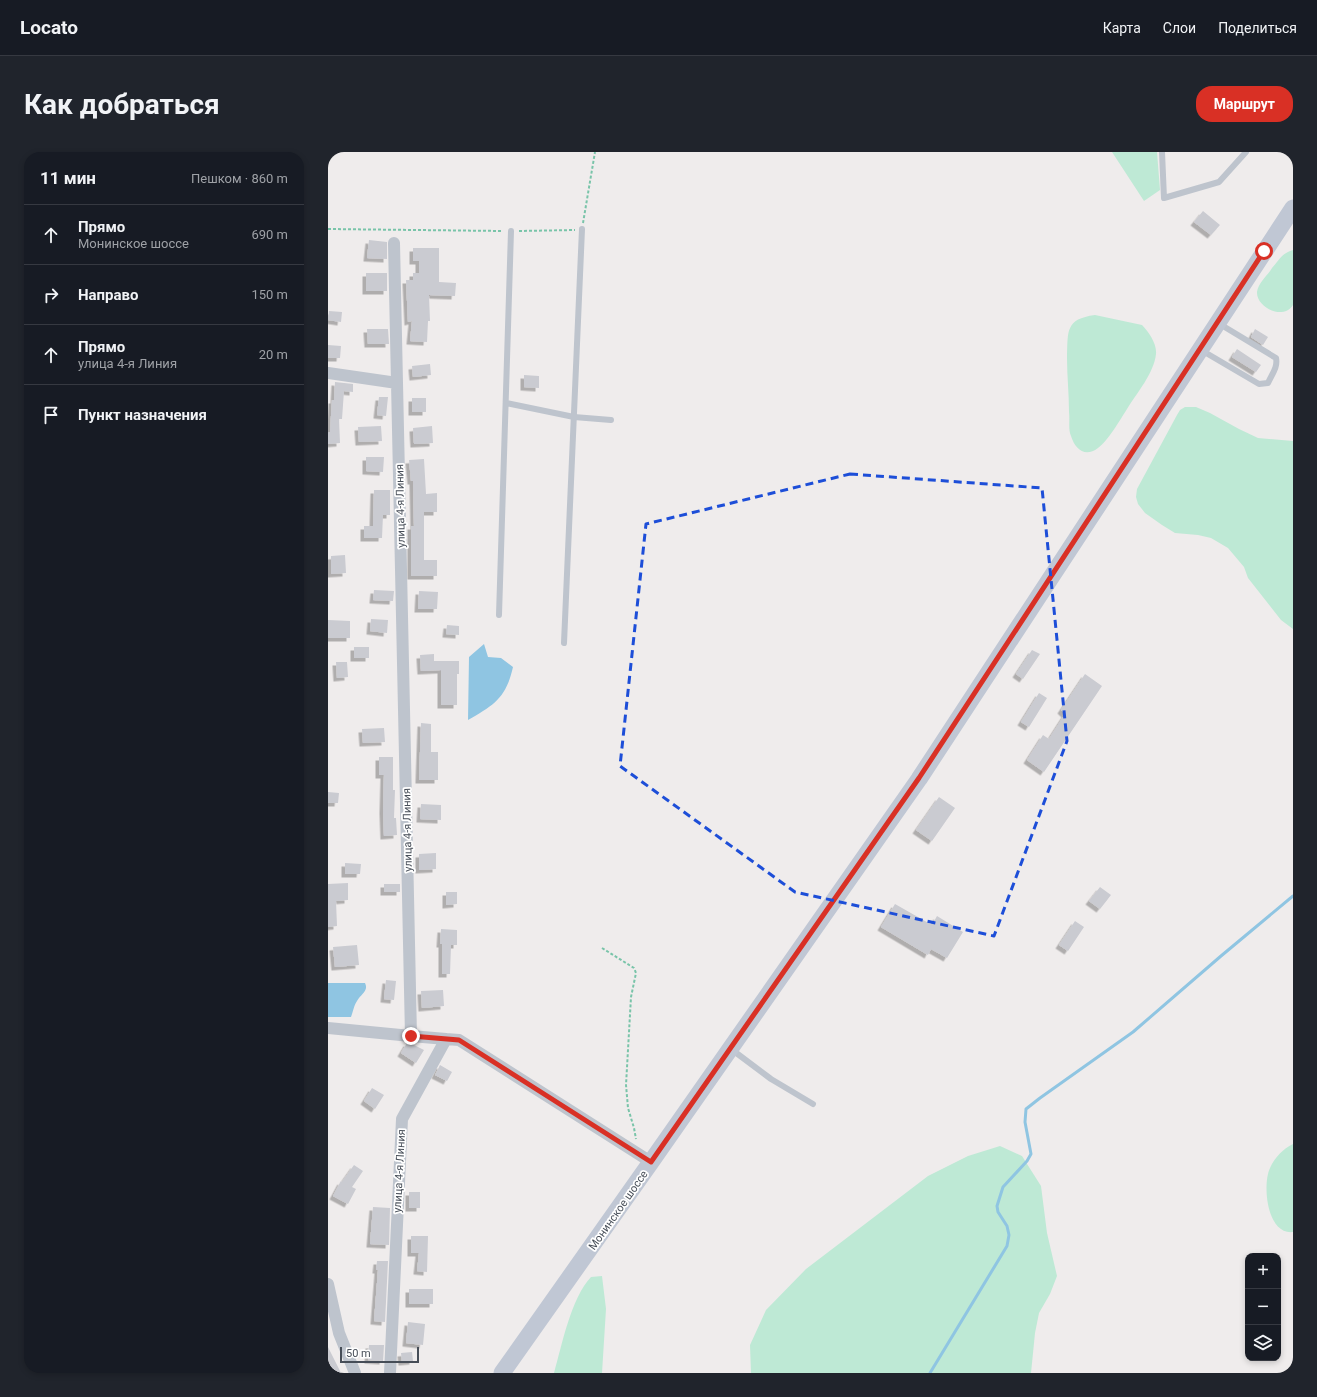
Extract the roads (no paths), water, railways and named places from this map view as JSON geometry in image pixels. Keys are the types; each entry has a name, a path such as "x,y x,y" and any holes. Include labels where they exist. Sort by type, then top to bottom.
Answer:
{"main road":[{"name":"Монинское шоссе","path":"502,1373 645,1158 731,1048 919,778 1293,208"}],"street":[{"name":"улица 4-я Линия","path":"394,243 411,1036"},
{"path":"328,373 397,383"},
{"path":"328,1028 459,1040 645,1158"},
{"name":"улица 4-я Линия","path":"390,1373 402,1119 446,1039"},
{"path":"328,1284 339,1332 355,1373"}],"lane":[{"path":"1162,152 1164,198 1219,182 1246,152"},
{"path":"564,643 582,229"},
{"path":"499,615 511,231"},
{"path":"1200,349 1259,384 1268,383 1276,367 1276,358 1217,322"},
{"path":"506,403 574,417 610,420"},
{"path":"731,1048 771,1079 813,1104"}],"water":[{"path":"484,644 488,657 501,658 513,667 507,686 498,700 468,720 469,657"},
{"path":"328,983 365,983 366,988 356,1003 351,1017 328,1017"}],"waterway":[{"path":"930,1373 1007,1246 1009,1235 1007,1226 998,1212 997,1206 1003,1187 1027,1161 1031,1154 1025,1122 1026,1109 1133,1032 1293,896"}]}
